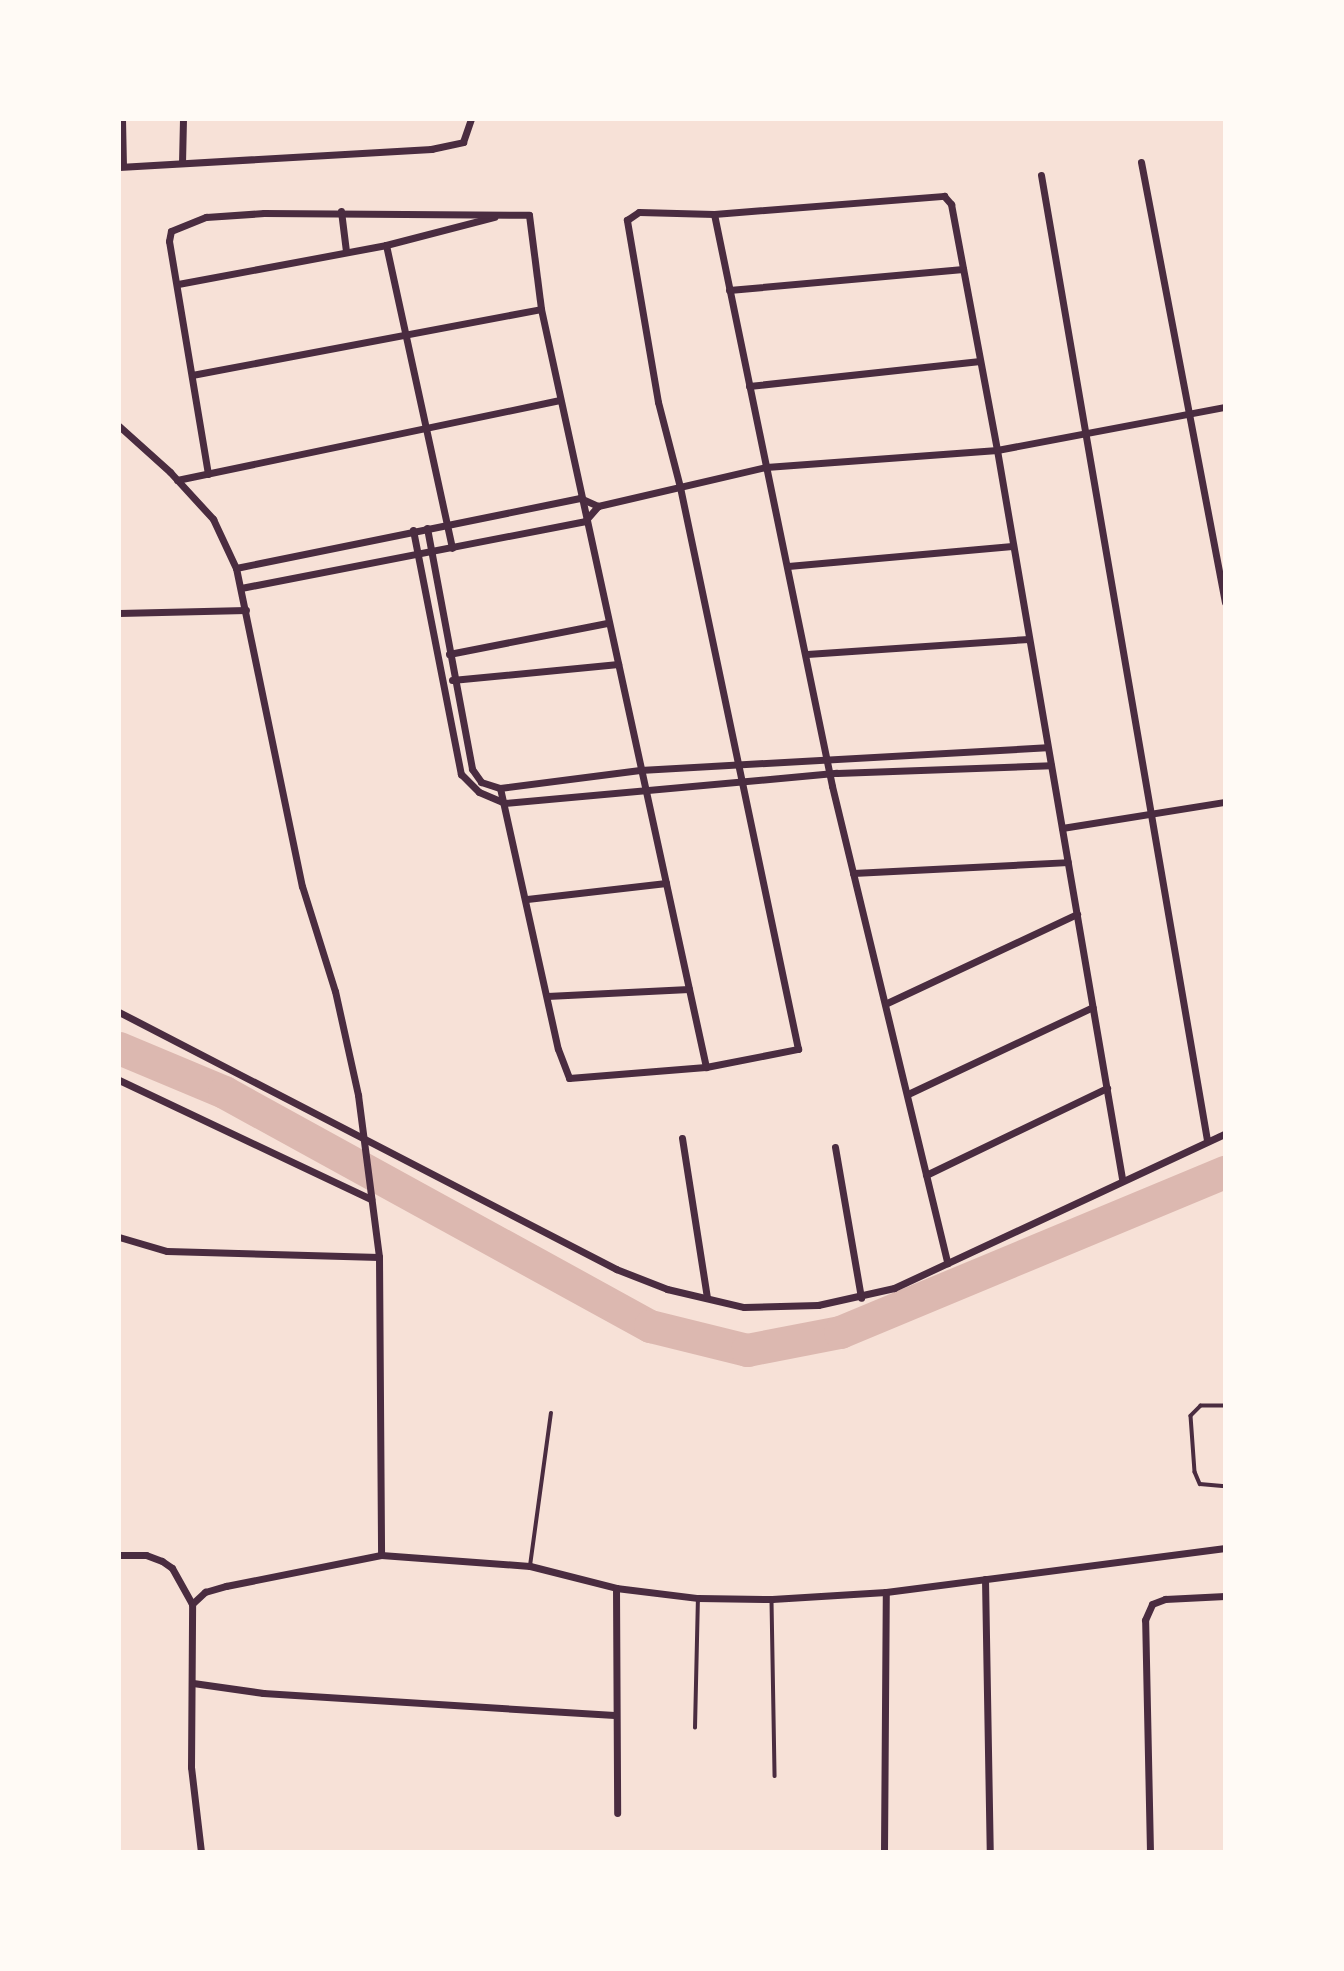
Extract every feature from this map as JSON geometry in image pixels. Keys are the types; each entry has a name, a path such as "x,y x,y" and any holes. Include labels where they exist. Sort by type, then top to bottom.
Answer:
{"street":[{"path":"122,119 121,166 430,149 463,142 471,119"},
{"path":"182,163 183,119"},
{"path":"1141,162 1193,415 1225,602"},
{"path":"1041,175 1207,1140"},
{"path":"500,788 547,996 569,1078 706,1067 792,1053 800,1042 680,487 658,402 627,220 639,212 714,214 944,196 951,204 978,362 997,450 1122,1178"},
{"path":"341,211 346,251"},
{"path":"208,474 169,241 171,230 180,224 206,217 341,211 529,215 541,309 580,498 706,1067"},
{"path":"178,284 386,244 505,214"},
{"path":"714,214 830,774 887,1003 947,1263"},
{"path":"386,244 452,548"},
{"path":"729,290 963,269"},
{"path":"192,375 406,338 541,309"},
{"path":"749,386 978,362"},
{"path":"177,480 560,400"},
{"path":"241,588 585,521 598,506 766,467 997,450 1225,407"},
{"path":"119,426 177,480 212,519 236,568 302,886 335,991 365,1138 379,1257 381,1555"},
{"path":"236,568 580,498 598,506"},
{"path":"428,527 472,769 481,782 500,788 640,770 827,757 1046,747"},
{"path":"413,530 461,774 479,792 505,803 644,788 830,774 1051,765"},
{"path":"788,566 1012,546"},
{"path":"119,613 246,610"},
{"path":"449,654 607,623"},
{"path":"807,654 1028,639"},
{"path":"443,681 618,664"},
{"path":"1062,828 1225,802"},
{"path":"853,873 1068,862"},
{"path":"527,899 666,883"},
{"path":"887,1003 1077,914"},
{"path":"547,996 689,989"},
{"path":"908,1094 1093,1007"},
{"path":"119,1012 616,1269 706,1298 744,1307 818,1305 894,1289 1122,1178 1225,1134"},
{"path":"119,1080 370,1195"},
{"path":"926,1175 1107,1088"},
{"path":"682,1138 706,1298"},
{"path":"835,1147 861,1298"},
{"path":"119,1237 167,1251 379,1257"},
{"path":"192,1604 205,1592 226,1586 381,1555 530,1566 616,1588 698,1598 772,1599 886,1592 1225,1548"},
{"path":"119,1555 162,1561 172,1568 192,1604 191,1767 201,1852"},
{"path":"985,1579 990,1852"},
{"path":"616,1588 614,1715 617,1813"},
{"path":"884,1852 886,1592"},
{"path":"1150,1852 1145,1620 1153,1604 1166,1599 1225,1597"},
{"path":"193,1683 263,1693 614,1715"}],"lane":[{"path":"1225,1406 1201,1406 1191,1416 1195,1472 1200,1484 1225,1486"},
{"path":"530,1566 551,1413"},
{"path":"695,1728 698,1598"},
{"path":"772,1599 775,1776"}],"waterway":[{"path":"119,1048 224,1092 650,1326 747,1350 840,1332 1225,1172"}]}
